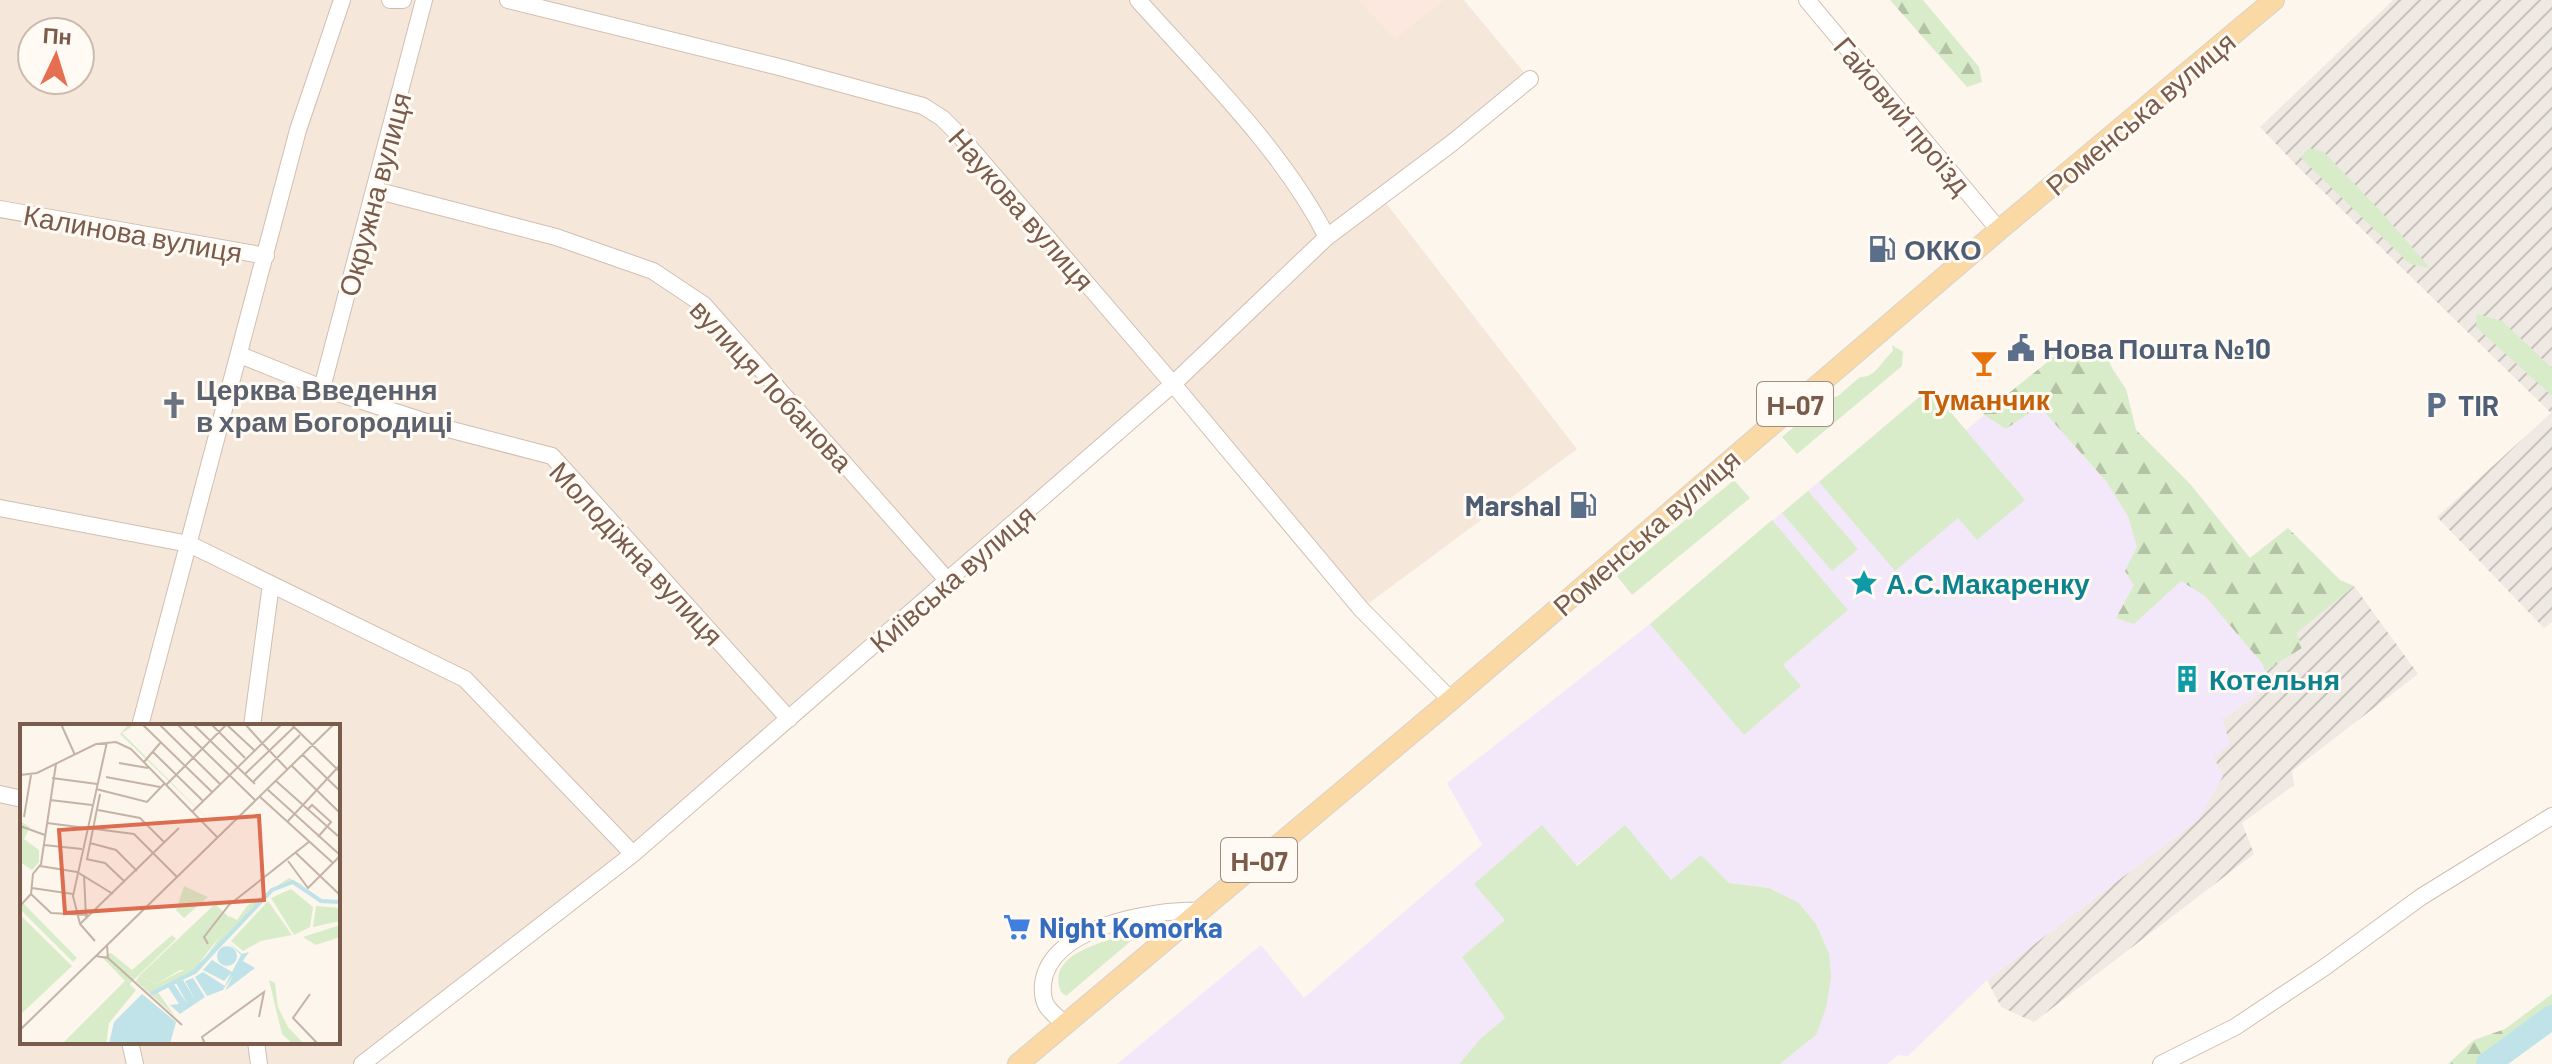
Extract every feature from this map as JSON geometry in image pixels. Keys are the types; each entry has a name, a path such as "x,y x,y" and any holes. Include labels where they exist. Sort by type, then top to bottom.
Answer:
{"main road":[{"name":"Роменська вулиця","path":"1018,1064 2274,0"}],"street":[{"path":"141,724 298,130 342,0"},
{"path":"390,0 403,0"},
{"name":"Окружна вулиця","path":"322,388 424,0"},
{"name":"Наукова вулиця","path":"508,0 923,106 942,118 1173,384 1361,609 1451,700"},
{"path":"1138,0 1286,169 1309,201 1327,237"},
{"name":"Гайовий проїзд","path":"1807,0 1999,230"},
{"name":"Київська вулиця","path":"362,1064 633,854 1173,384 1327,237 1452,143 1530,79"},
{"name":"вулиця Лобанова","path":"375,190 570,241 653,271 704,305 948,581"},
{"name":"Калинова вулиця","path":"0,209 266,256"},
{"name":"Молодіжна вулиця","path":"240,355 322,388 448,429 552,456 789,719"},
{"path":"0,508 189,544 465,679 633,854"},
{"path":"252,724 271,584"},
{"path":"0,794 20,799"},
{"path":"2161,1064 2235,1027 2421,897 2552,816"},
{"path":"1065,1024 1047,1008 1043,990 1044,975 1052,956 1093,931 1120,921 1172,910 1199,911"},
{"path":"130,1044 135,1064"},
{"path":"256,1044 259,1064"}],"shaded area":[{"path":"0,0 1362,0 1395,38 1443,0 1464,0 1532,82 1386,203 1577,449 1361,609 1173,385 633,854 362,1064 0,1064"},
{"path":"1359,0 1443,0 1395,39"},
{"path":"2393,0 2552,0 2552,622 2544,628 2437,517 2551,413 2260,127"},
{"path":"2101,344 2126,389 2136,430 2190,484 2250,558 2288,528 2340,580 2354,586 2297,633 2302,648 2265,671 2271,686 2222,719 2230,743 2214,757 2223,776 2199,819 1987,980 1908,1056 1898,1055 1887,1064 1780,1064 1816,1035 1829,953 1816,924 1799,903 1769,888 1729,883 1701,856 1671,881 1625,826 1462,957 1505,1018 1482,1037 1459,1064 1117,1064 1261,945 1304,998 1482,845 1447,783 1650,624 1930,388 1966,430 2066,347"},
{"path":"2354,586 2418,674 2292,771 2294,785 2242,823 2254,854 2034,1022 2001,1007 1987,980 2199,819 2222,719 2270,686 2265,671 2301,648 2297,633"}],"green space":[{"path":"1890,0 1923,0 1979,67 1982,82 1967,87"},
{"path":"2309,148 2324,152 2430,268 2410,264 2301,158"},
{"path":"2477,314 2502,321 2552,368 2552,396 2476,327"},
{"path":"2101,344 2126,389 2136,430 2190,484 2250,558 2288,528 2340,580 2354,586 2297,633 2302,648 2265,671 2262,663 2205,596 2181,581 2134,624 2116,618 2134,585 2125,571 2137,547 2128,516 2106,481 2039,406 2006,429 1983,414 2066,347"},
{"path":"1892,345 1903,352 1902,366 1797,454 1782,437 1824,401 1838,396 1860,377 1875,372 1893,351"},
{"path":"1930,388 2025,500 1977,540 1958,518 1895,571 1819,482"},
{"path":"1734,480 1750,498 1632,595 1617,576"},
{"path":"1808,491 1858,549 1832,571 1782,513"},
{"path":"1772,520 1848,610 1783,665 1801,686 1744,735 1650,624"},
{"path":"1542,825 1577,866 1625,825 1671,880 1701,855 1729,883 1769,888 1799,903 1816,924 1829,953 1831,977 1826,1008 1816,1035 1780,1064 1459,1064 1482,1037 1505,1018 1462,957 1505,920 1474,884"},
{"path":"1137,931 1138,935 1066,996 1061,992 1058,978 1070,958 1082,950"},
{"path":"2552,994 2552,1024 2491,1064 2448,1064 2474,1040 2505,1029"}],"waterway":[{"path":"2488,1064 2552,1017"}],"place":[{"name":"ОККО","path":"1882,249"},
{"name":"Нова Пошта №10","path":"2021,348"},
{"name":"Туманчик","path":"1984,363"},
{"name":"Церква Введення в храм Богородиці","path":"174,405"},
{"name":"TIR","path":"2436,405"},
{"name":"Marshal","path":"1583,505"},
{"name":"А.С.Макаренку","path":"1864,583"},
{"name":"Котельня","path":"2187,679"},
{"name":"Night Komorka","path":"1017,927"}]}
